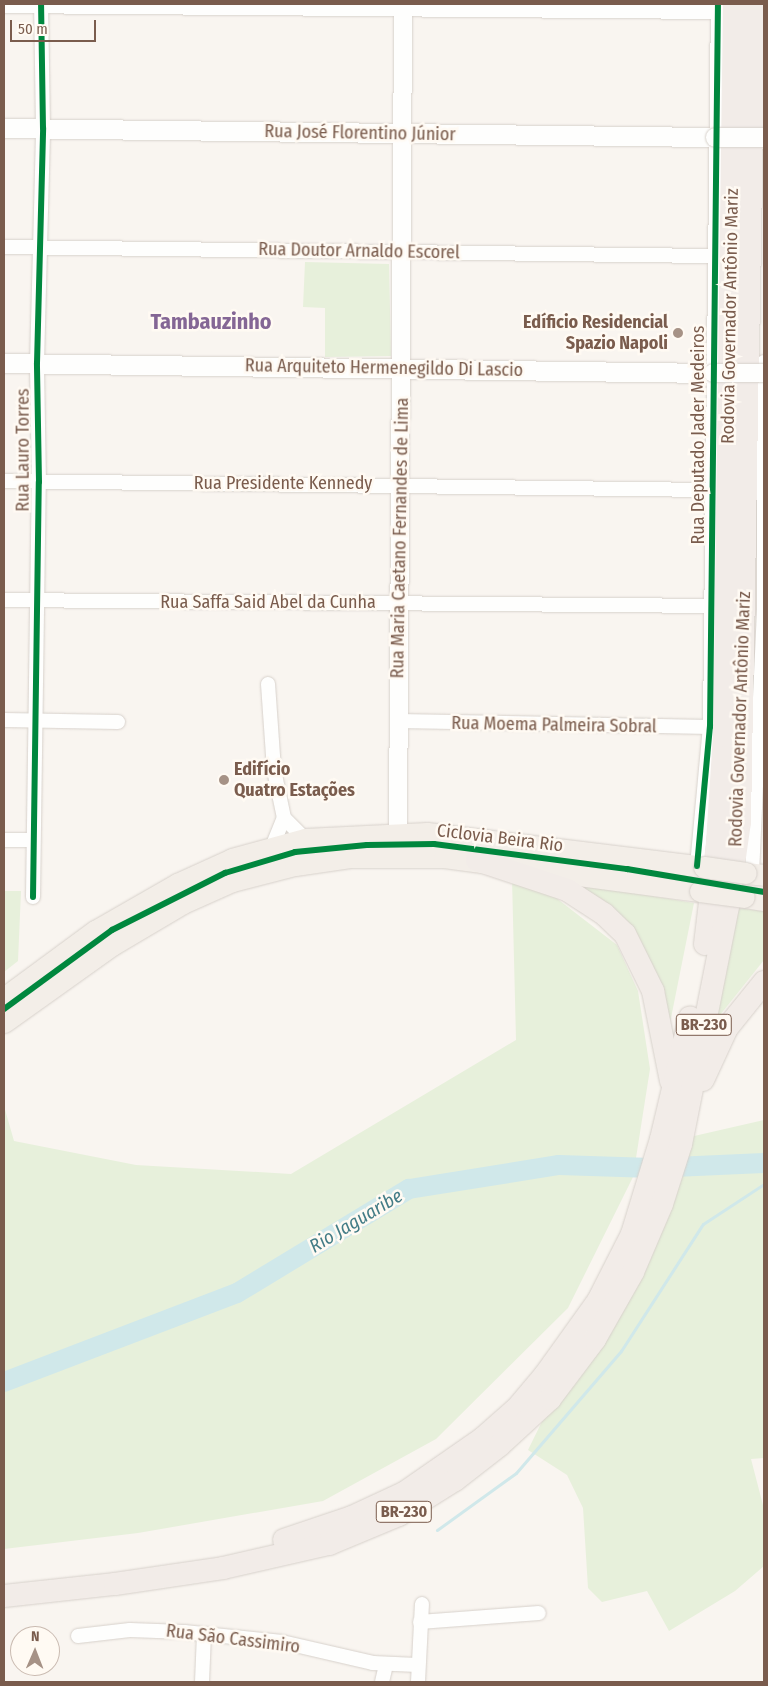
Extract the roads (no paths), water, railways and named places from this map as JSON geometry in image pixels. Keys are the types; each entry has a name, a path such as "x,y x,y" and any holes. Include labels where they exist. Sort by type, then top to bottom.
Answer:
{"highway":[{"name":"Rodovia Governador Antônio Mariz","path":"671,1142 686,1120 728,906 740,822 754,4"},
{"name":"Rodovia Governador Antônio Mariz","path":"4,1596 115,1584 223,1568 329,1544 373,1528 418,1505 500,1445 550,1399 612,1311 633,1272 671,1142 673,1092 710,919 724,736 723,7"},
{"path":"477,860 567,890 604,914 625,934 653,991 673,1092"},
{"path":"686,1120 727,1028 764,982"},
{"name":"Rodovia Governador Antônio Mariz","path":"4,1582 213,1556 294,1538 352,1517 404,1493 483,1438 517,1408 545,1375 598,1301 632,1234 653,1201"}],"main road":[{"name":"Rua José Florentino Júnior","path":"4,128 402,134 764,136"},
{"name":"Rua Arquiteto Hermenegildo Di Lascio","path":"4,363 713,373"},
{"path":"4,998 95,931 139,904 232,859 305,839 398,832 548,845 757,873"},
{"path":"4,1022 149,922 232,881 295,865 351,857 477,860 764,900"}],"street":[{"name":"Rua Lauro Torres","path":"33,897 32,840 36,720 36,600 39,482 37,363 42,247 41,5"},
{"path":"4,6 723,7"},
{"name":"Rua Deputado Jader Medeiros","path":"701,866 710,727 713,606 712,490 716,137 723,7"},
{"name":"Rua Maria Caetano Fernandes de Lima","path":"398,832 399,602 402,484 403,8"},
{"name":"Rua Doutor Arnaldo Escorel","path":"4,247 714,256"},
{"path":"757,873 764,609 764,362"},
{"name":"Rua Arquiteto Hermenegildo Di Lascio","path":"713,373 764,373"},
{"name":"Rua Presidente Kennedy","path":"4,481 402,484 712,490"},
{"name":"Rua Saffa Said Abel da Cunha","path":"4,600 713,606"},
{"path":"268,684 274,770 284,818 305,839"},
{"path":"4,720 118,722"},
{"name":"Rua Moema Palmeira Sobral","path":"399,722 710,727"},
{"path":"272,847 284,818"},
{"path":"4,840 32,840"},
{"path":"418,1682 417,1665 422,1604"},
{"path":"420,1622 539,1613"},
{"name":"Rua São Cassimiro","path":"78,1636 130,1630 204,1635 282,1642 386,1664 417,1665"},
{"path":"202,1682 204,1635"},
{"path":"382,1682 386,1664"}],"waterway":[{"name":"Rio Jaguaribe","path":"4,1382 237,1293 409,1189 559,1165 652,1168 764,1163"},
{"path":"437,1530 516,1473 621,1351 703,1224 764,1184"}],"place":[{"name":"Edíficio Residencial Spazio Napoli","path":"678,333"},
{"name":"Edifício Quatro Estações","path":"224,780"}],"district":[{"name":"Tambauzinho","path":"211,322"}]}
